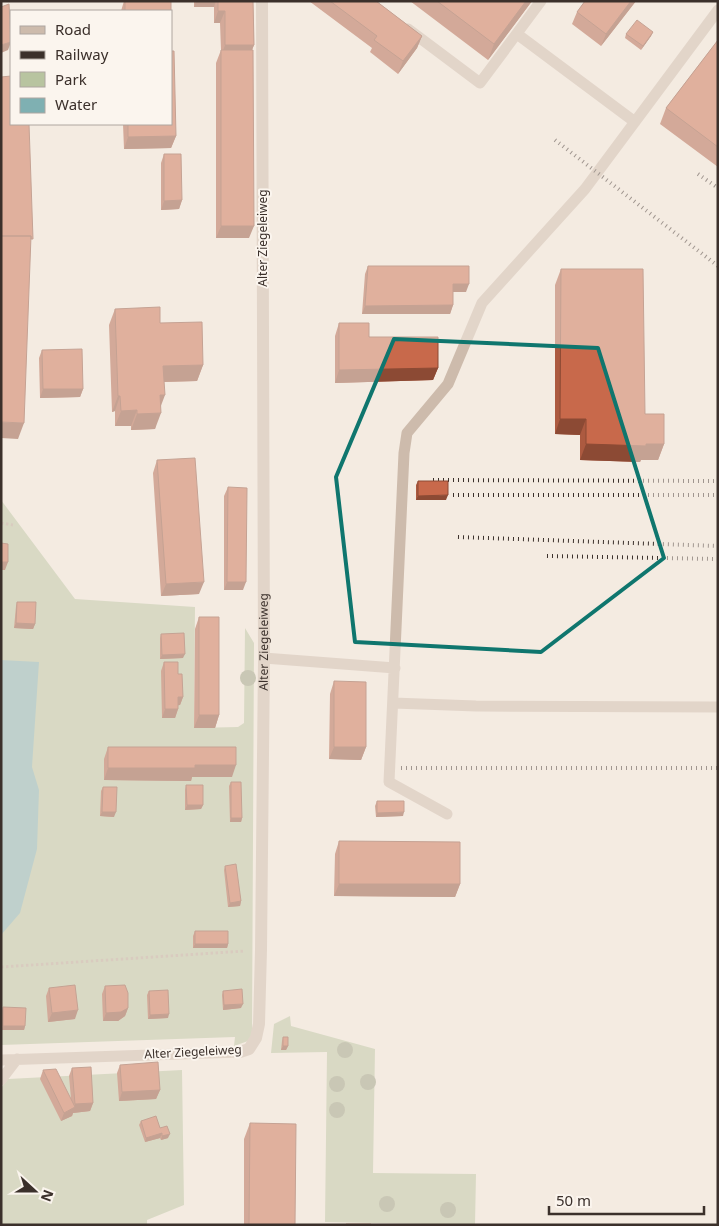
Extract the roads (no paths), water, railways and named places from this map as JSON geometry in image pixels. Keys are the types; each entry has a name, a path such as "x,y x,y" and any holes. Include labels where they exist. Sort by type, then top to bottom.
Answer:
{"street":[{"name":"Alter Ziegeleiweg","path":"240,1052 249,1048 258,1031 261,950 264,658 262,1"}],"lane":[{"path":"402,24 480,83 541,1"},
{"path":"447,814 389,782 394,703 403,463 407,433 448,384 482,303 585,189 718,10"},
{"path":"517,34 635,122"},
{"path":"264,658 395,668"},
{"path":"394,703 476,706 718,707"},
{"name":"Alter Ziegeleiweg","path":"1,1060 240,1052"},
{"path":"1,1080 17,1059"}],"water":[{"path":"1,660 39,662 32,767 39,790 37,849 20,913 1,935"}],"railway":[{"path":"555,140 718,266"},
{"path":"698,174 718,188"},
{"path":"433,480 718,481"},
{"path":"453,495 718,495"},
{"path":"458,537 718,546"},
{"path":"547,556 718,559"},
{"path":"401,768 718,768"}]}
